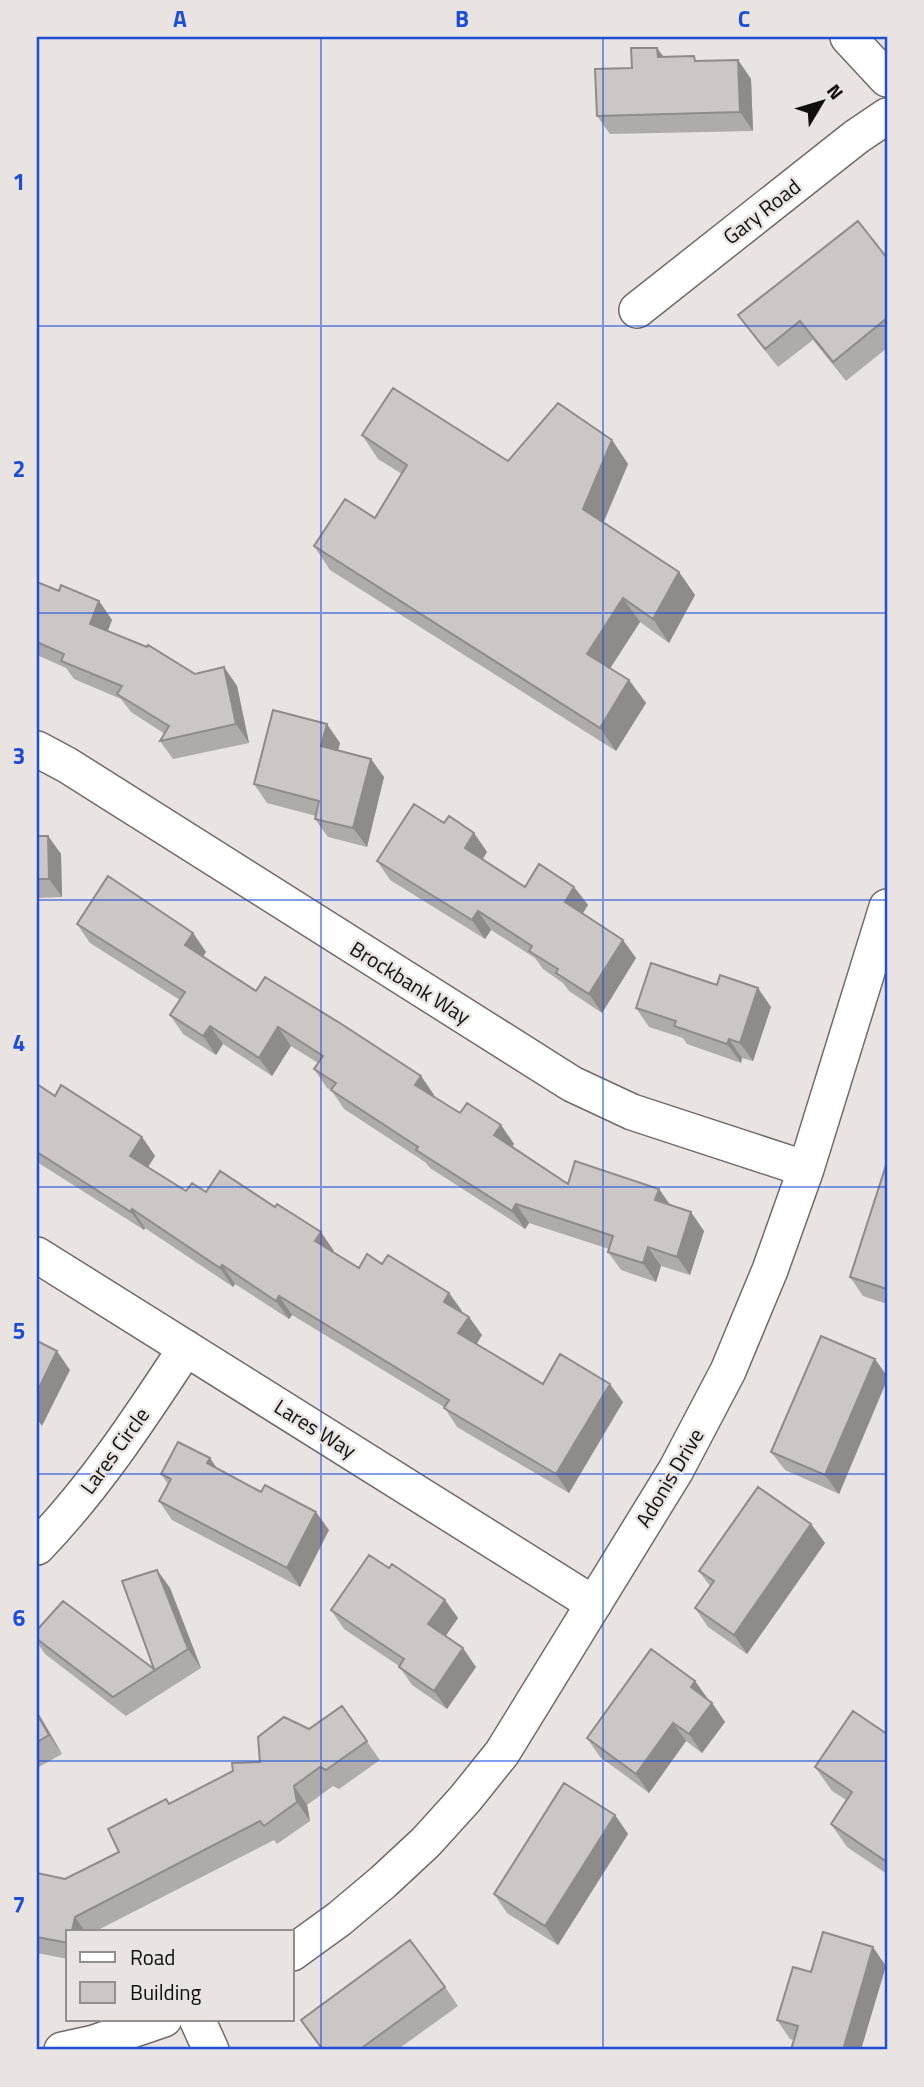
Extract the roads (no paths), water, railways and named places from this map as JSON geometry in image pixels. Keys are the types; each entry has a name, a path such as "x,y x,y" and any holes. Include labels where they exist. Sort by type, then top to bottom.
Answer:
{"street":[{"path":"848,37 887,79"},
{"name":"Gary Road","path":"637,310 856,137 887,116"},
{"name":"Brockbank Way","path":"37,749 67,765 572,1084 632,1112 806,1169"},
{"name":"Adonis Drive","path":"294,1952 339,1919 426,1842 502,1753 676,1470 722,1384 770,1270 806,1169 887,907"},
{"name":"Lares Way","path":"37,1255 594,1604"},
{"name":"Lares Circle","path":"37,1547 86,1494 109,1464 186,1348"},
{"path":"62,2050 94,2043 158,2021"},
{"path":"198,2021 211,2050"}]}
